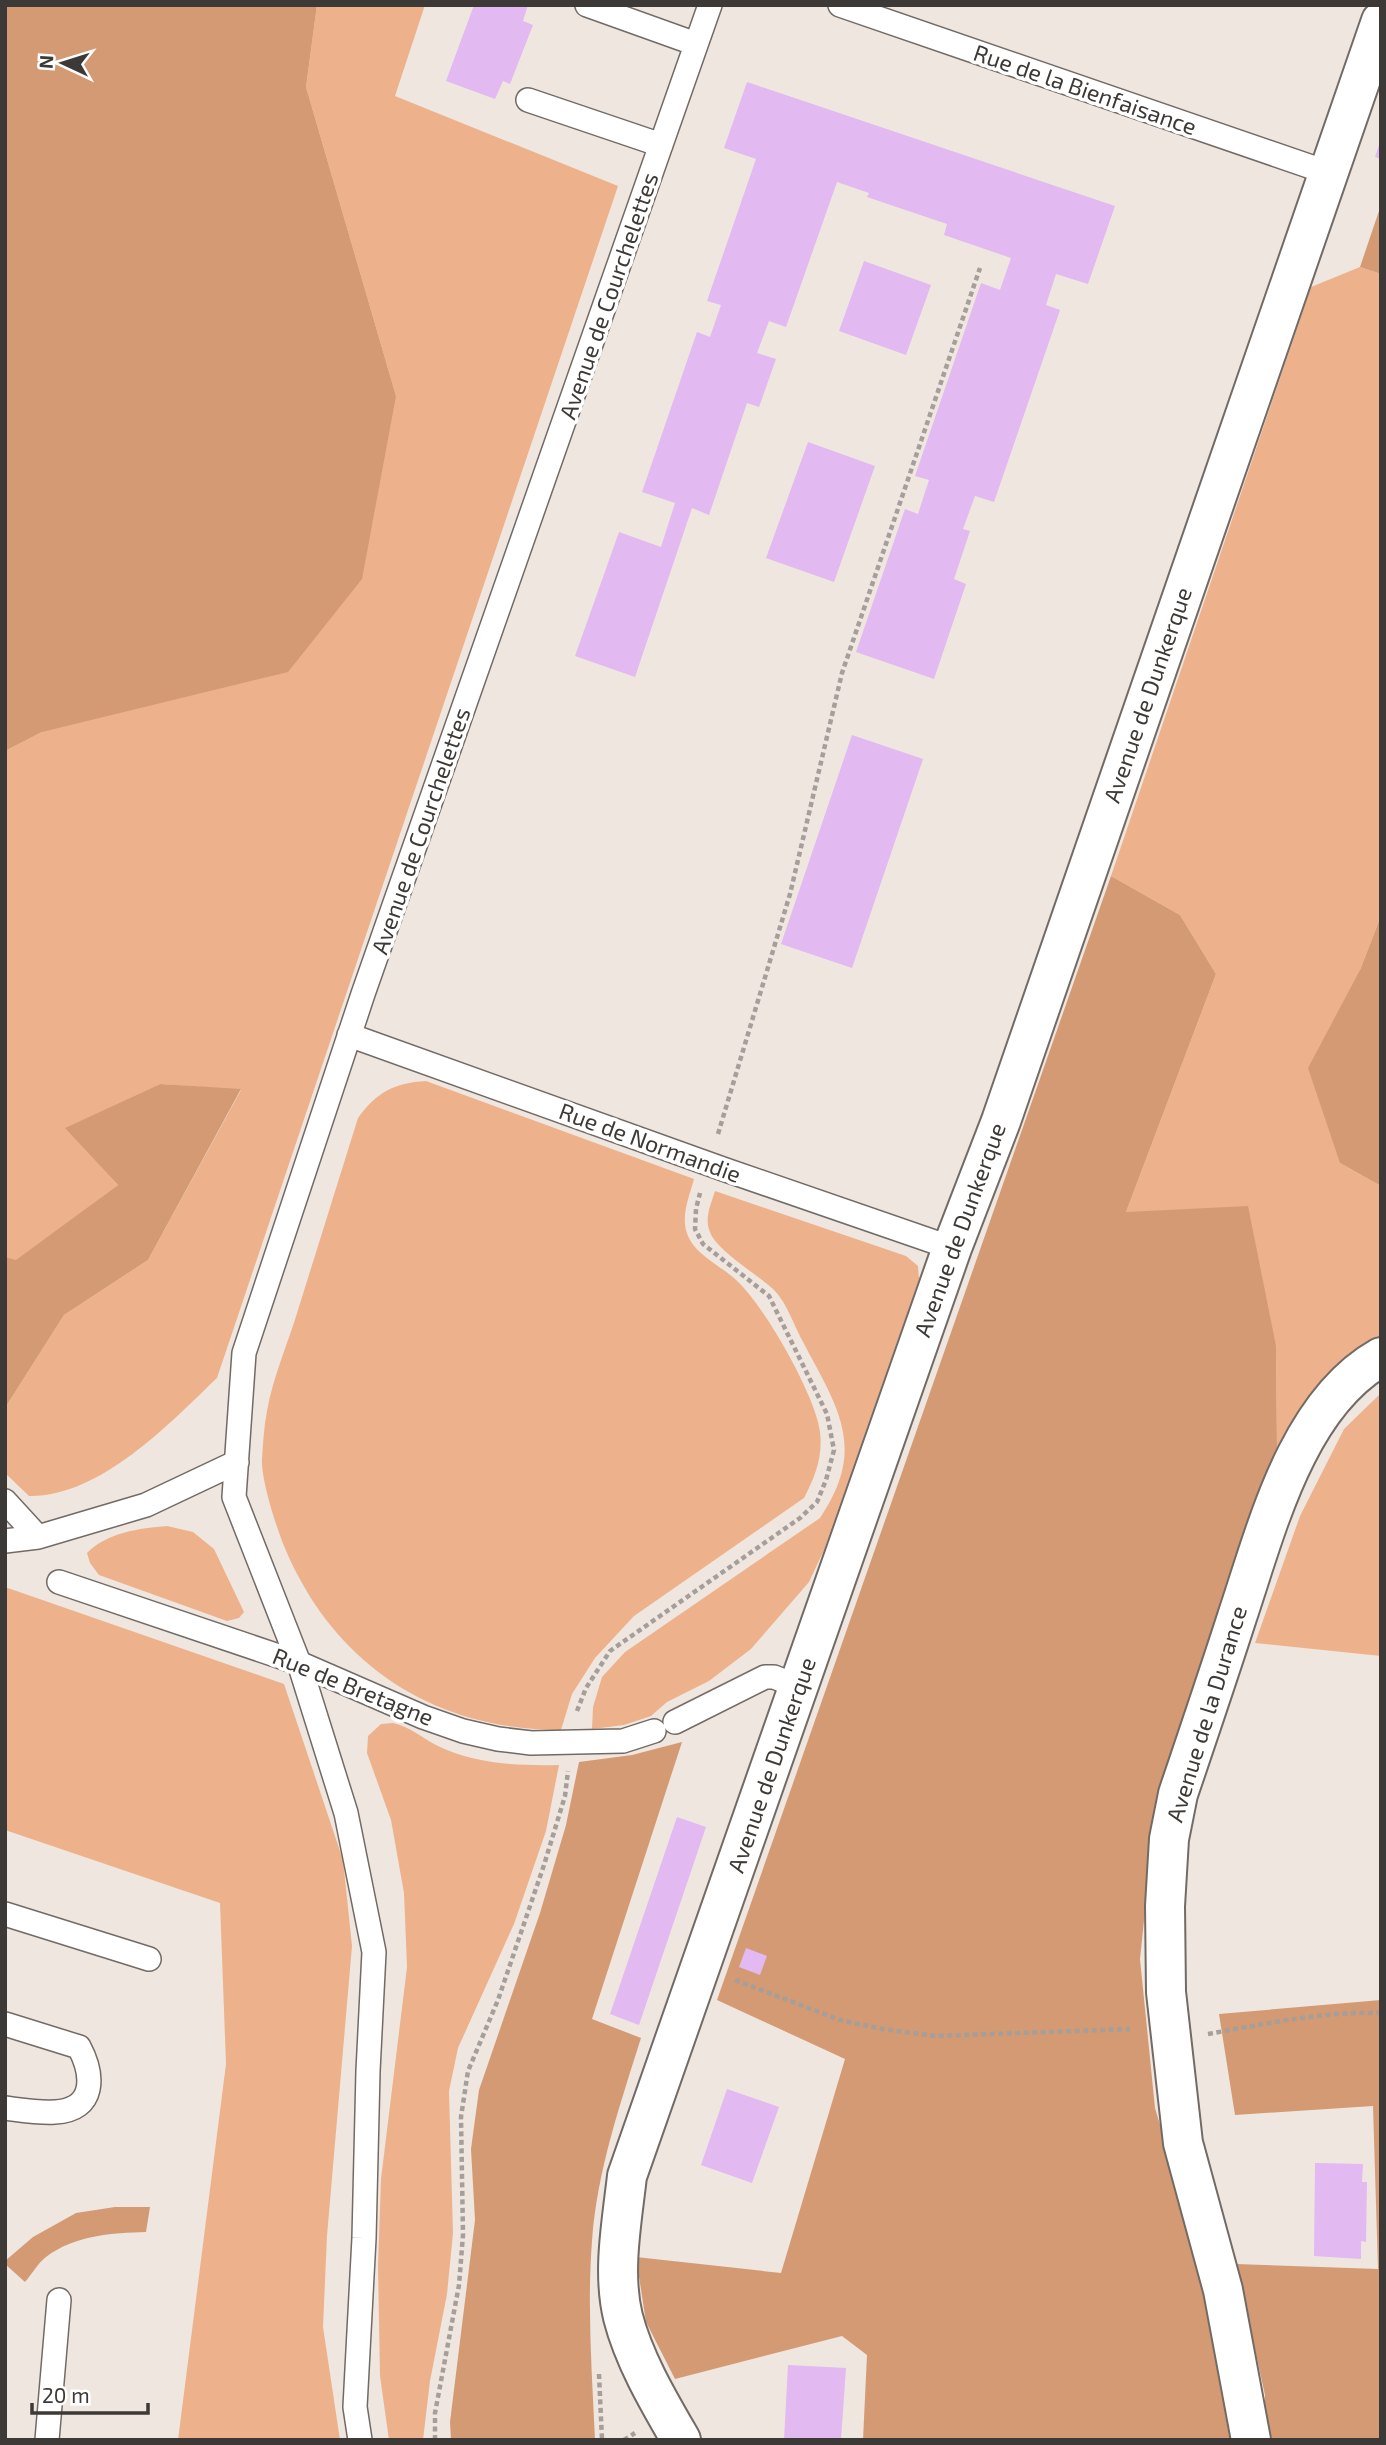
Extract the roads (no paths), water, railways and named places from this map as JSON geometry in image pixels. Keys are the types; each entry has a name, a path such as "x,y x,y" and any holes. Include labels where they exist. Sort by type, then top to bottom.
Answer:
{"street":[{"name":"Avenue de Dunkerque","path":"681,2440 652,2389 623,2317 618,2276 627,2176 952,1248 1001,1121 1381,21"},
{"name":"Avenue de la Durance","path":"1251,2440 1223,2290 1183,2143 1166,1993 1169,1839 1178,1794 1266,1529 1289,1468 1311,1427 1339,1393 1381,1357"}],"lane":[{"path":"587,5 696,44"},
{"name":"Avenue de Courchelettes","path":"360,2440 355,2407 374,1952 346,1813 299,1663 234,1497 244,1353 349,1035 710,5"},
{"name":"Rue de la Bienfaisance","path":"840,5 1329,173"},
{"path":"528,100 661,145"},
{"name":"Rue de Normandie","path":"349,1035 952,1248"},
{"path":"5,1541 38,1537 146,1505 237,1462"},
{"path":"5,1501 38,1537"},
{"name":"Rue de Bretagne","path":"59,1582 299,1663 423,1717 498,1740 531,1743 623,1741 664,1727 765,1677 774,1677 799,1687"},
{"path":"5,1914 149,1959"},
{"path":"5,2024 79,2047 86,2060 90,2078 87,2096 74,2108 55,2112 5,2108"},
{"path":"47,2440 60,2300"}]}
